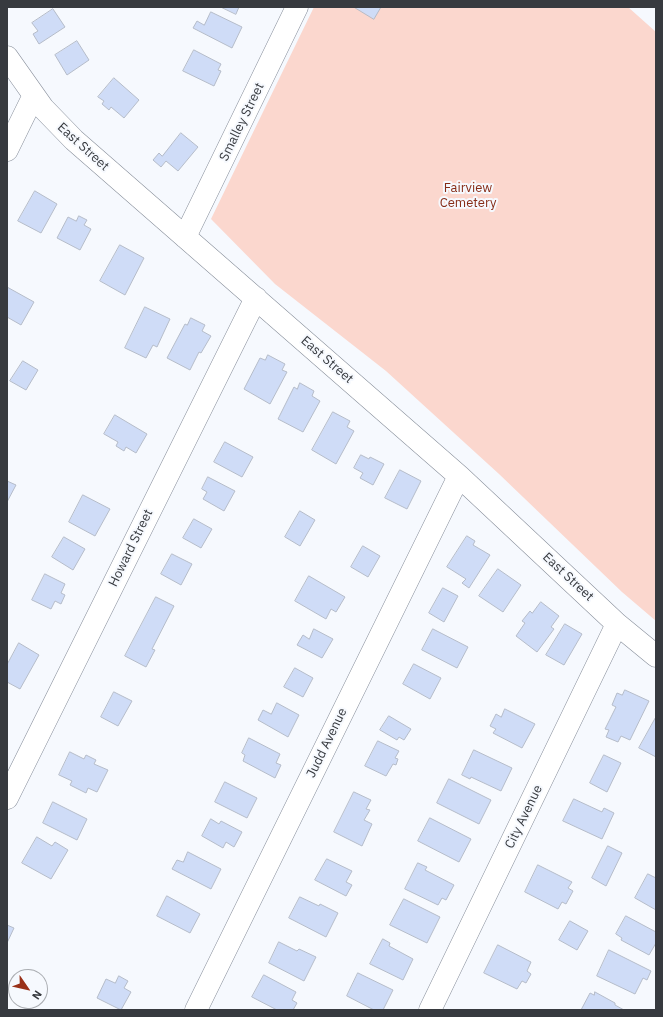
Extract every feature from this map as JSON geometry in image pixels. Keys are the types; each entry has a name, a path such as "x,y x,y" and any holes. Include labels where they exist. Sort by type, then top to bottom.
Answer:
{"street":[{"name":"Smalley Street","path":"185,237 297,7"},
{"name":"East Street","path":"7,58 33,96 48,114 74,140 460,476 617,624 656,656"},
{"path":"7,150 33,96"},
{"name":"Howard Street","path":"7,798 256,298"},
{"name":"Judd Avenue","path":"196,1010 460,476"},
{"name":"City Avenue","path":"430,1010 617,624"}],"green space":[{"name":"Fairview Cemetery","path":"314,7 628,7 656,32 656,621 622,592 499,474 386,371 275,284 211,219"}],"building":[{"path":"221,7 239,7 236,14"},
{"path":"354,7 381,7 374,19"},
{"path":"53,9 65,27 39,44 33,34 38,31 32,23"},
{"path":"211,12 242,27 232,48 193,28 197,21 204,25"},
{"path":"77,41 89,60 67,75 55,55"},
{"path":"194,50 221,64 218,70 221,71 214,86 183,71"},
{"path":"114,78 139,100 124,118 111,107 109,110 102,104 104,101 98,97"},
{"path":"181,133 198,147 178,171 166,161 161,167 153,160 159,153 162,156"},
{"path":"35,191 57,204 41,233 18,221"},
{"path":"79,216 87,220 84,225 91,229 80,250 57,238 68,217 76,221"},
{"path":"120,245 144,258 125,295 100,281"},
{"path":"7,287 34,302 21,325 7,317"},
{"path":"145,307 170,319 157,347 153,345 146,358 125,348"},
{"path":"191,318 205,325 202,331 211,336 201,353 199,352 190,370 167,358 185,324 187,325"},
{"path":"268,355 285,364 282,370 287,372 270,404 244,389 260,358 265,360"},
{"path":"23,361 38,370 26,390 10,381"},
{"path":"300,383 314,391 312,396 320,401 303,432 278,419 294,387 297,389"},
{"path":"333,412 350,421 347,427 354,431 336,464 312,450"},
{"path":"115,415 147,434 136,453 126,447 124,451 116,446 118,442 104,434"},
{"path":"225,442 253,457 242,477 214,462"},
{"path":"361,455 369,459 370,457 384,464 373,485 360,478 363,473 354,468"},
{"path":"400,470 421,481 407,509 385,498"},
{"path":"208,477 235,491 224,511 203,499 207,492 202,489"},
{"path":"7,481 16,485 7,502"},
{"path":"83,495 110,509 95,536 69,522"},
{"path":"300,511 315,520 300,546 285,537"},
{"path":"194,519 212,529 201,548 183,538"},
{"path":"467,536 475,541 473,545 490,555 469,588 462,583 466,579 447,567"},
{"path":"64,537 85,549 73,570 52,557"},
{"path":"363,546 380,556 368,577 351,567"},
{"path":"172,554 192,564 181,585 161,574"},
{"path":"498,569 521,585 503,612 479,596"},
{"path":"45,574 65,584 61,593 65,595 61,604 55,601 51,609 32,600"},
{"path":"309,576 345,597 336,612 331,609 326,619 295,601"},
{"path":"443,588 458,596 444,622 429,613"},
{"path":"156,597 174,606 152,649 155,650 146,667 125,656"},
{"path":"541,602 559,616 551,627 554,629 537,652 516,636 525,623 522,621 530,611 532,613"},
{"path":"565,624 582,634 564,665 546,655"},
{"path":"314,629 333,639 322,658 297,645 303,635 309,639"},
{"path":"433,629 468,647 457,668 422,650"},
{"path":"19,643 39,655 20,689 7,682 7,665"},
{"path":"414,664 441,678 430,699 403,684"},
{"path":"295,668 313,678 303,697 284,687"},
{"path":"625,690 649,701 630,740 621,736 618,742 606,737 609,730 605,729 616,707 612,705 617,693 622,695"},
{"path":"114,692 132,701 118,726 101,717"},
{"path":"277,703 299,715 288,737 258,720 263,710 271,714"},
{"path":"505,709 535,724 522,748 493,733 496,729 490,726 496,714 501,717"},
{"path":"389,716 411,729 404,740 399,737 397,740 380,730"},
{"path":"656,717 656,757 639,748"},
{"path":"249,738 280,754 276,763 281,765 275,778 243,761 245,755 242,753"},
{"path":"378,741 399,751 395,758 398,759 396,765 393,764 386,776 365,766"},
{"path":"474,750 512,768 501,791 471,777 470,779 462,775"},
{"path":"70,752 84,759 86,755 96,760 94,764 108,770 97,792 88,788 86,793 70,785 72,781 59,775"},
{"path":"604,755 621,763 607,792 590,783"},
{"path":"449,779 491,800 479,824 437,803"},
{"path":"225,782 257,798 247,818 215,802"},
{"path":"354,792 371,800 366,809 370,810 364,820 372,824 362,846 334,832"},
{"path":"574,799 602,812 604,808 614,813 602,839 563,821"},
{"path":"53,802 87,819 77,840 43,823"},
{"path":"430,818 471,839 459,862 418,841"},
{"path":"211,819 219,824 221,821 242,832 234,847 226,842 223,848 202,836"},
{"path":"37,837 52,846 55,842 68,850 51,879 22,863"},
{"path":"608,846 622,853 606,886 592,878"},
{"path":"188,852 221,869 211,889 172,869 177,860 183,862"},
{"path":"327,859 352,871 346,882 352,885 346,896 315,880"},
{"path":"418,863 427,867 425,870 454,885 446,900 442,898 438,905 405,889"},
{"path":"538,865 572,882 568,888 573,891 566,904 562,902 558,909 525,892"},
{"path":"648,874 656,878 656,910 635,898"},
{"path":"167,896 200,914 190,933 157,916"},
{"path":"300,897 319,906 320,904 338,913 326,937 289,918"},
{"path":"404,899 440,917 427,943 390,925"},
{"path":"626,916 656,932 656,943 649,955 621,940 622,938 616,934"},
{"path":"570,921 588,931 577,950 559,940"},
{"path":"7,925 14,928 7,943"},
{"path":"383,939 390,943 389,946 413,959 403,980 370,964"},
{"path":"279,942 297,951 299,949 316,957 304,981 269,963"},
{"path":"498,945 531,962 527,971 531,974 526,983 522,981 517,989 484,973"},
{"path":"609,950 651,971 647,980 643,978 635,994 597,976"},
{"path":"358,973 393,990 383,1010 374,1010 347,996"},
{"path":"264,975 296,992 292,1000 297,1003 293,1010 277,1010 252,997"},
{"path":"119,976 128,981 124,988 131,992 121,1010 97,998 106,979 115,983"},
{"path":"595,992 615,1003 615,1005 624,1010 581,1010 590,993 594,995"}]}
